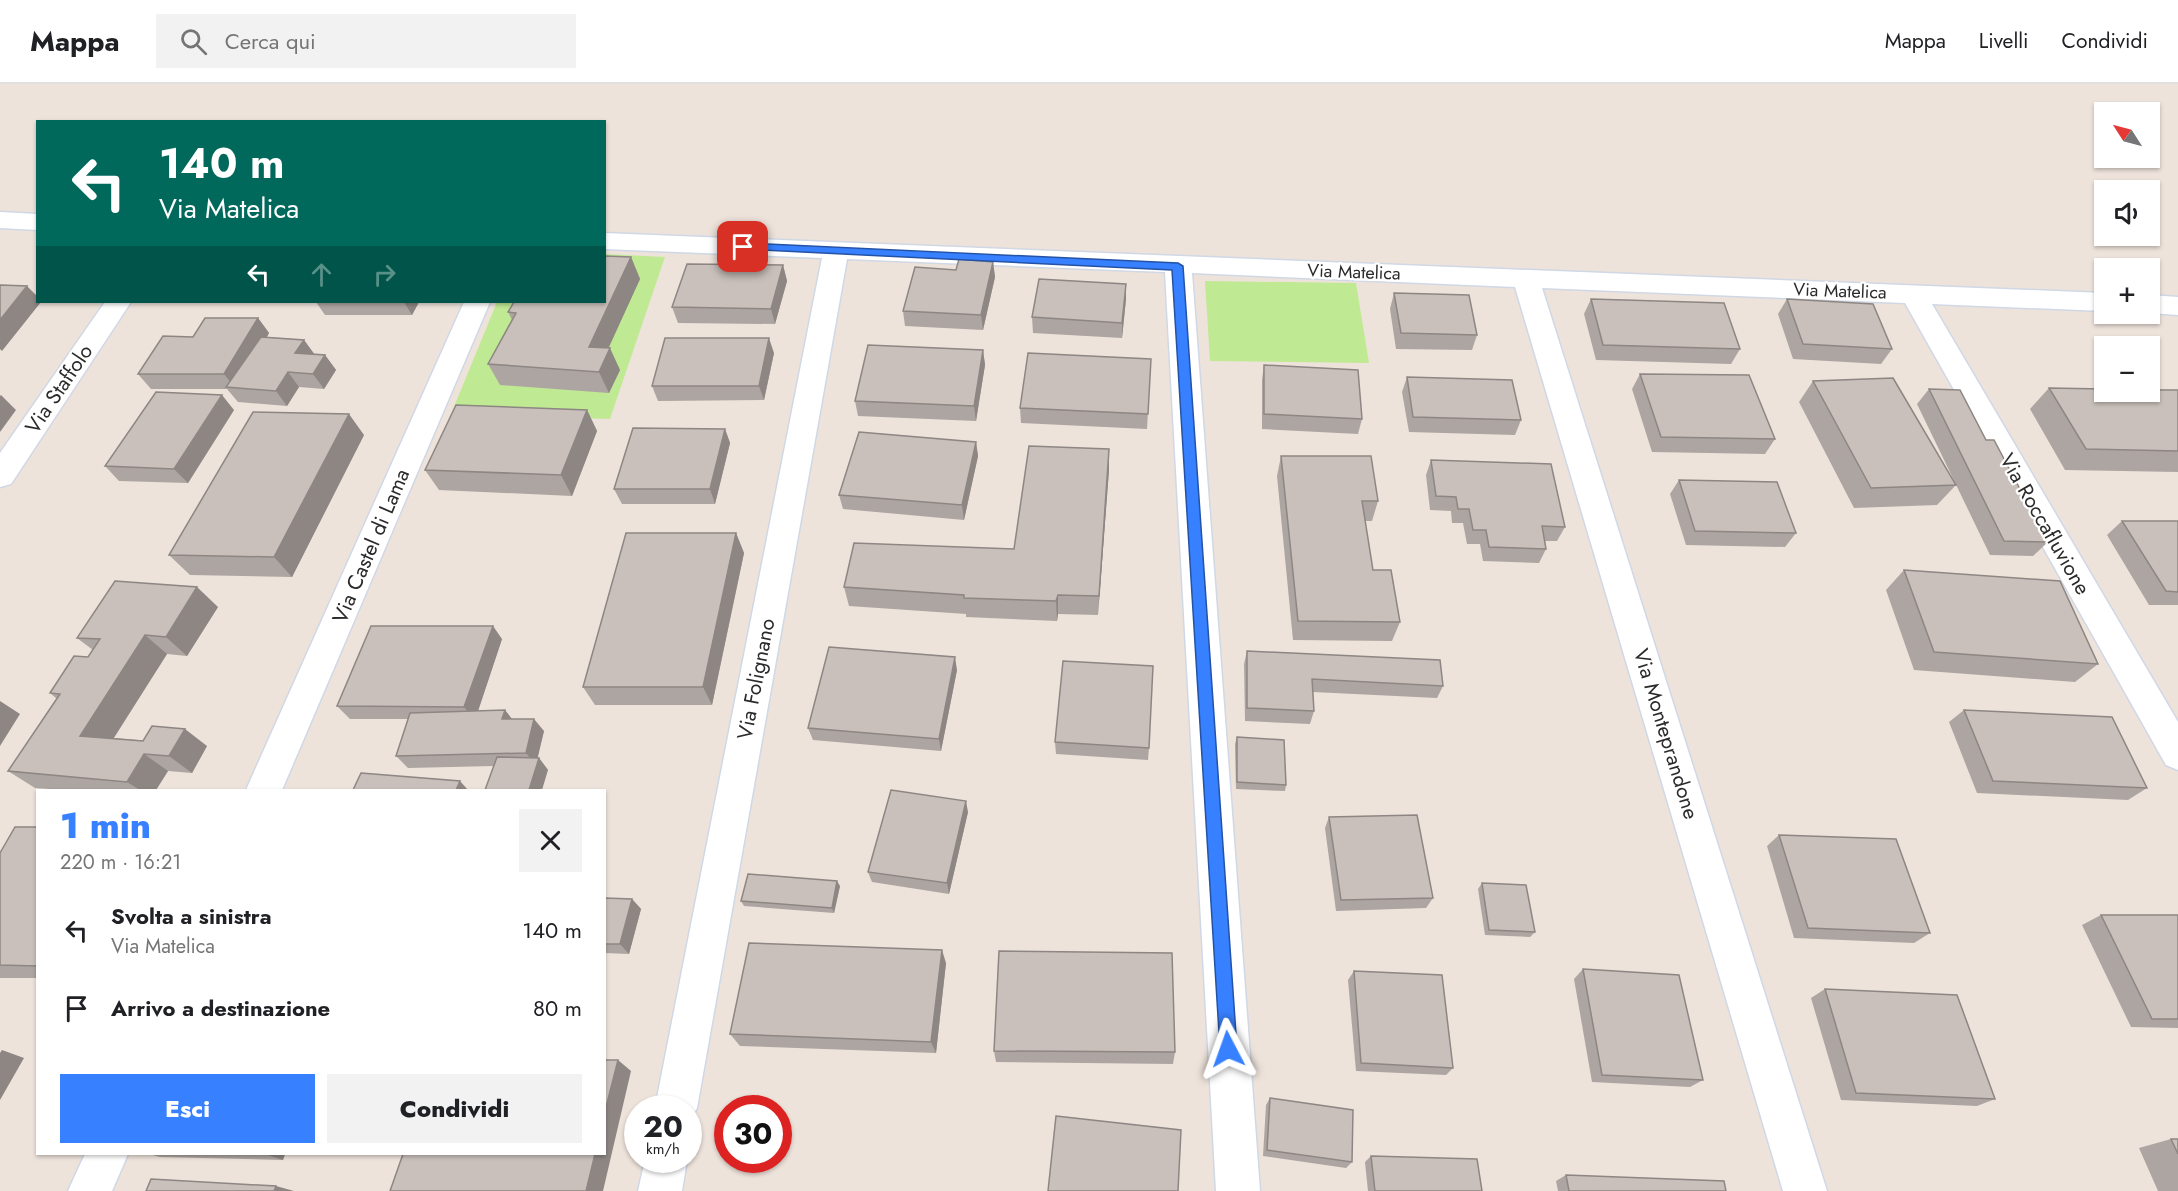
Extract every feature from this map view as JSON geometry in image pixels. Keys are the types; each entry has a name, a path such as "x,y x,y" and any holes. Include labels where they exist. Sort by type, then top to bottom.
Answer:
{"street":[{"path":"0,220 36,222"},
{"name":"Via Matelica","path":"606,241 2094,302"},
{"name":"Via Folignano","path":"678,1095 836,250"},
{"path":"1178,266 1238,1191"},
{"name":"Via Monteprandone","path":"1526,278 1806,1191"},
{"name":"Via Roccafluvione","path":"1913,294 2178,754"},
{"name":"Via Staffolo","path":"0,476 117,303"},
{"name":"Via Castel di Lama","path":"264,789 477,303"},
{"path":"2160,305 2178,306"},
{"path":"90,1191 107,1155"},
{"path":"660,1191 663,1173"}],"green space":[{"path":"606,254 665,257 610,419 451,414 497,303 606,303"},
{"path":"1205,281 1356,283 1369,363 1210,361"}],"building":[{"path":"606,256 631,257 589,347 610,348 599,372 488,364 516,313 508,312 513,303 606,303"},
{"path":"959,259 993,262 981,315 903,311 915,267 956,270"},
{"path":"687,264 783,265 771,309 672,307"},
{"path":"1039,279 1126,284 1122,323 1032,317"},
{"path":"0,285 27,286 0,320"},
{"path":"1394,293 1469,295 1477,335 1401,333"},
{"path":"1591,299 1724,303 1740,349 1603,345"},
{"path":"1787,299 1873,304 1892,349 1803,344"},
{"path":"205,318 258,318 224,374 138,374 163,336 193,337"},
{"path":"261,337 304,340 295,353 325,355 313,374 288,372 276,391 226,387"},
{"path":"665,338 769,338 759,386 652,386"},
{"path":"868,345 983,350 974,406 855,401"},
{"path":"1028,353 1151,359 1148,414 1020,408"},
{"path":"1264,365 1358,370 1362,419 1264,414"},
{"path":"1640,374 1749,375 1775,439 1661,437"},
{"path":"1407,377 1512,380 1521,420 1413,417"},
{"path":"1893,378 1956,485 1871,488 1813,381"},
{"path":"2049,388 2094,389 2094,402 2160,402 2160,390 2178,390 2178,451 2086,449"},
{"path":"1929,389 1960,390 1986,440 1994,440 2048,542 2004,541"},
{"path":"156,392 222,395 174,469 105,466"},
{"path":"456,405 587,410 561,475 425,470"},
{"path":"253,412 349,414 274,557 169,555"},
{"path":"633,428 725,429 710,489 614,489"},
{"path":"859,432 976,442 962,505 839,495"},
{"path":"1029,446 1109,449 1099,596 1058,595 1056,601 964,598 964,595 844,587 854,543 1014,549"},
{"path":"1281,456 1371,456 1378,501 1362,501 1373,570 1391,570 1400,622 1298,621"},
{"path":"1431,460 1551,464 1565,527 1542,526 1546,549 1489,547 1486,530 1473,530 1469,509 1458,509 1456,497 1436,496"},
{"path":"1679,480 1777,482 1796,533 1695,531"},
{"path":"2122,521 2178,521 2178,592 2166,591"},
{"path":"626,533 736,533 703,687 583,687"},
{"path":"1904,570 2060,581 2098,664 1934,652"},
{"path":"115,581 197,587 166,637 145,635 80,736 143,741 152,726 185,729 169,756 144,754 127,782 8,771 60,694 50,693 74,656 88,657 100,639 77,638"},
{"path":"371,626 493,626 464,707 337,706"},
{"path":"829,647 955,657 939,739 808,728"},
{"path":"1247,651 1440,660 1443,686 1312,679 1314,711 1247,708"},
{"path":"1063,661 1153,666 1149,748 1055,742"},
{"path":"505,710 502,719 534,719 526,753 396,756 410,713"},
{"path":"1964,710 2112,717 2147,788 1993,781"},
{"path":"1237,737 1284,740 1286,785 1237,782"},
{"path":"497,757 539,758 529,789 485,789"},
{"path":"361,773 460,781 456,789 353,789"},
{"path":"891,790 966,801 947,883 868,872"},
{"path":"1417,815 1433,898 1341,900 1329,817"},
{"path":"15,827 36,827 36,966 0,965 0,853"},
{"path":"1779,835 1896,839 1930,933 1808,928"},
{"path":"748,874 837,881 832,908 741,901"},
{"path":"1482,883 1526,885 1535,932 1489,930"},
{"path":"606,898 632,899 620,944 606,944"},
{"path":"2101,915 2178,915 2178,1019 2152,1019"},
{"path":"749,943 942,950 931,1042 730,1034"},
{"path":"999,951 1172,953 1175,1052 994,1051"},
{"path":"1583,969 1679,975 1703,1080 1602,1075"},
{"path":"1354,971 1442,975 1453,1068 1361,1063"},
{"path":"1825,989 1957,995 1995,1099 1856,1093"},
{"path":"606,1060 618,1060 606,1107"},
{"path":"1270,1098 1353,1110 1352,1162 1267,1150"},
{"path":"1056,1116 1181,1130 1178,1191 1048,1191"},
{"path":"2171,1139 2178,1139 2178,1154"},
{"path":"403,1155 595,1155 586,1191 390,1191"},
{"path":"1371,1156 1477,1159 1482,1191 1375,1191"},
{"path":"1566,1175 1724,1181 1726,1191 1569,1191"},
{"path":"151,1179 276,1186 274,1191 146,1191"}],"route":[{"path":"743,247 1178,266 1228,1049"}]}
